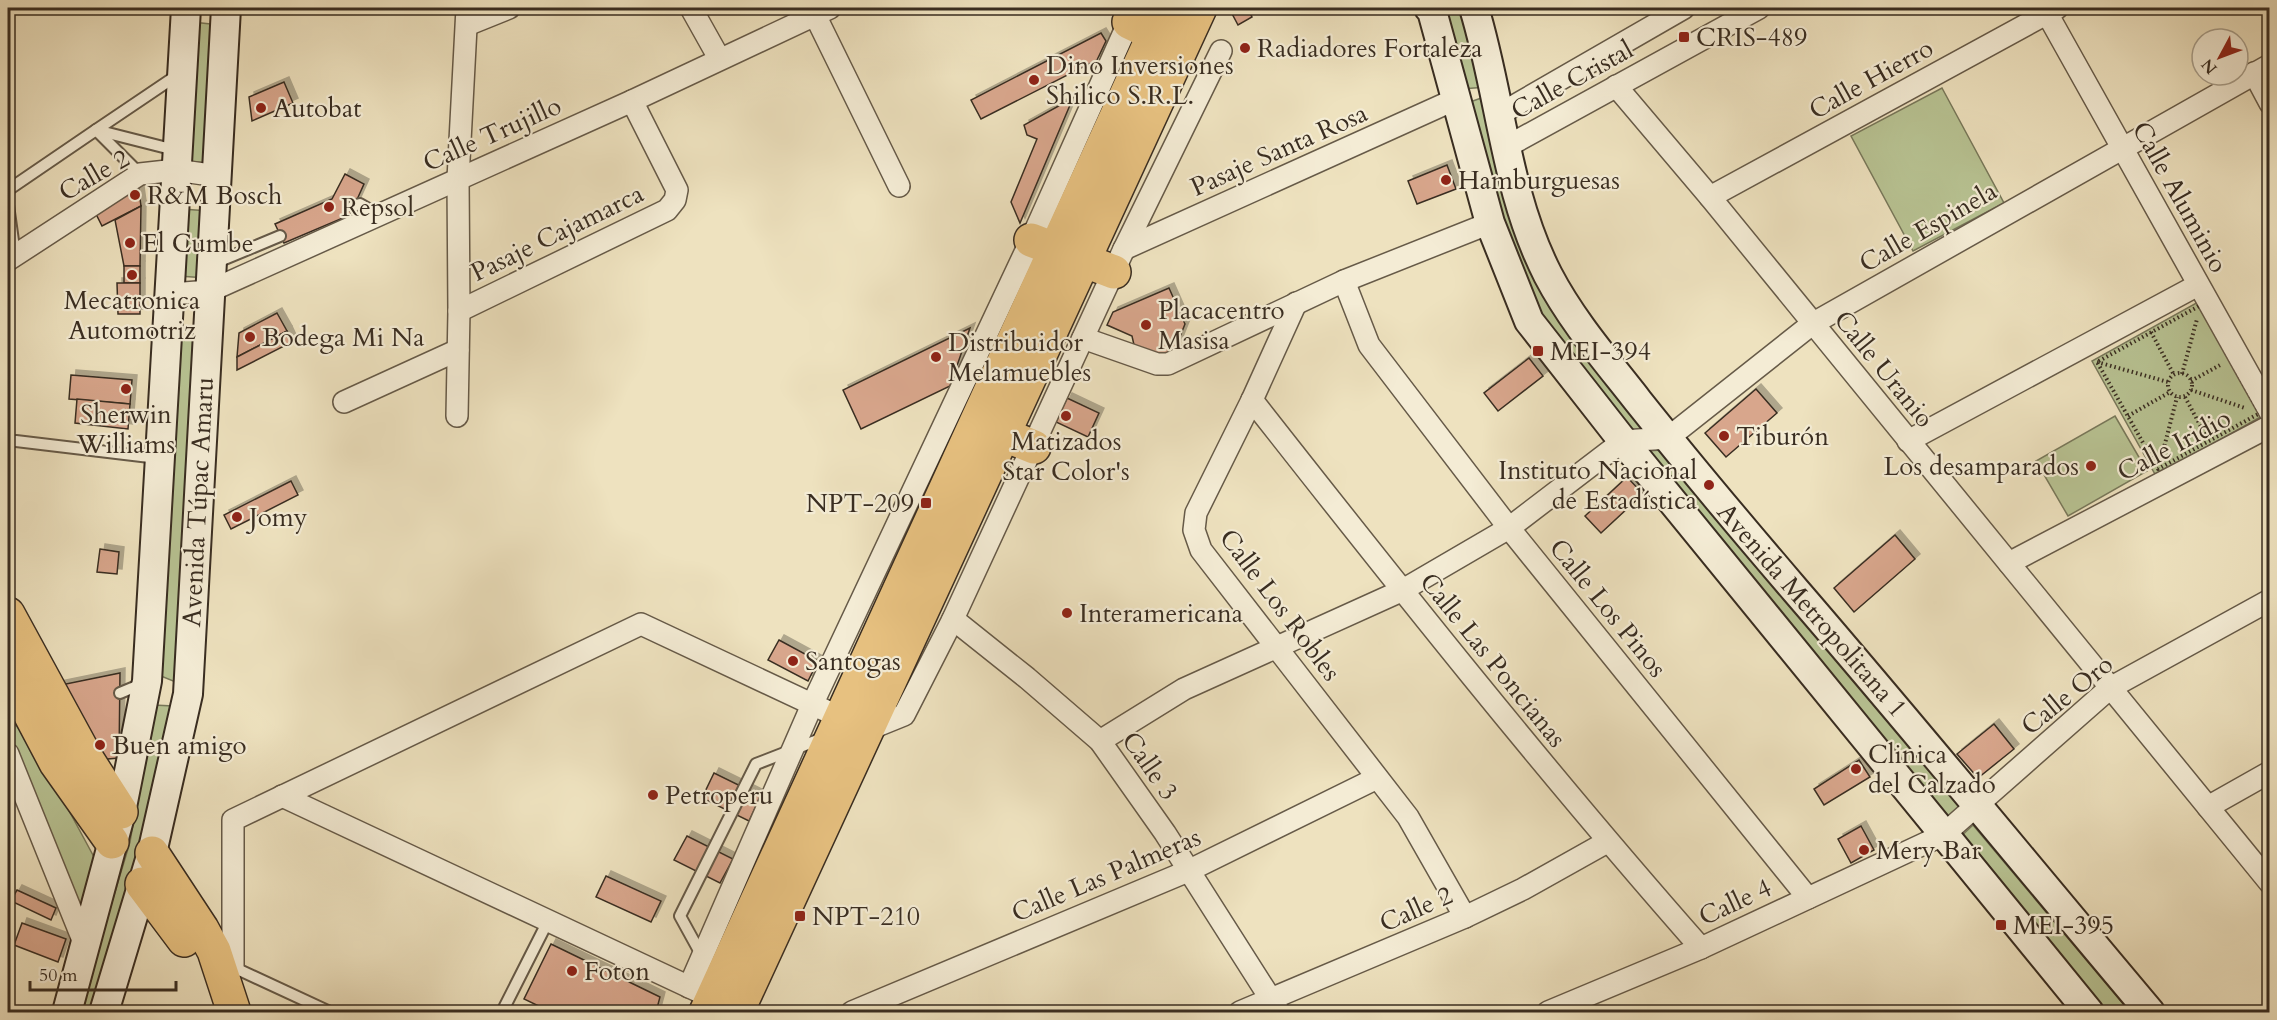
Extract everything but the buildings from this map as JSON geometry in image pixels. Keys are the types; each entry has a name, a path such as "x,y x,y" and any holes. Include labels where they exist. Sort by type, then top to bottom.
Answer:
{"main road":[{"path":"714,989 1082,254 1200,8"},
{"name":"Avenida Metropolitana 1","path":"1429,8 1432,11 1490,223 1529,321 1623,441 2089,1012"},
{"name":"Avenida Metropolitana 1","path":"1474,8 1492,73 1518,199 1547,273 1562,299 1590,340 1715,496 1890,699 2150,1012"},
{"path":"186,10 229,10"},
{"name":"Avenida Túpac Amaru","path":"67,1012 117,827 124,765 147,681 186,10"},
{"name":"Avenida Túpac Amaru","path":"105,1012 152,853 188,694 217,176 229,10"},
{"path":"847,727 1019,441 1082,254 1067,193 1146,18"},
{"path":"8,614 87,759 117,827"},
{"path":"147,681 188,694"},
{"path":"12,686 56,763 117,827"},
{"path":"152,853 228,970 234,1012"},
{"path":"142,884 182,935 198,968 211,1012"}],"street":[{"path":"456,416 459,311 458,179 467,16 509,8"},
{"path":"691,8 720,58"},
{"path":"1500,114 1684,8"},
{"name":"Calle Cristal","path":"1506,147 1759,8"},
{"name":"Calle Aluminio","path":"2049,9 2199,295 2266,417"},
{"name":"Calle Hierro","path":"1710,197 2049,9"},
{"path":"823,11 899,186"},
{"name":"Calle Trujillo","path":"171,294 211,278 268,265 632,101 823,11"},
{"path":"282,796 548,921 714,989 791,751 812,705 1082,254 1221,51"},
{"path":"2262,69 2270,103"},
{"name":"Calle Espinela","path":"1668,438 1812,324 2262,69"},
{"name":"Calle Uranio","path":"1616,86 1710,197 2270,883"},
{"path":"1542,90 1557,120"},
{"name":"Pasaje Santa Rosa","path":"1082,254 1456,99"},
{"name":"Pasaje Cajamarca","path":"459,311 667,210 675,200 677,190 632,101"},
{"name":"Calle 2","path":"11,257 140,174 176,160 217,176"},
{"path":"1083,338 1156,364 1168,364 1344,281 1490,223"},
{"path":"228,970 233,820 641,624 812,705 847,727 904,715 953,619 1019,441 1083,338 1082,254"},
{"name":"Calle Los Pinos","path":"1344,281 1369,345 1509,528 1808,898"},
{"path":"1908,441 2199,295"},
{"name":"Calle Los Robles","path":"1296,303 1252,400 1196,513 1194,530 1201,550 1408,817 1465,917"},
{"path":"344,402 458,350"},
{"name":"Calle Las Poncianas","path":"1252,400 1401,591 1607,842 1701,948"},
{"name":"Calle Iridio","path":"2009,563 2266,417"},
{"path":"1100,741 1184,689 1401,591 1509,528 1623,441 1668,438"},
{"name":"Calle Oro","path":"1943,835 2110,688 2270,600"},
{"name":"Calle 3","path":"953,619 1027,678 1100,741 1276,1006"},
{"path":"8,754 85,945"},
{"path":"2208,807 2270,772"},
{"name":"Calle Las Palmeras","path":"852,1012 1188,871 1377,778"},
{"name":"Calle 4","path":"1548,1012 1701,948 1943,835"},
{"name":"Calle 2","path":"1240,1012 1276,1006 1523,889 1607,842"}],"lane":[{"path":"8,190 182,72"},
{"path":"96,130 176,160"},
{"path":"96,130 140,174"},
{"path":"353,206 360,204 379,215"},
{"path":"8,205 11,257"},
{"path":"211,278 277,237 268,265"},
{"path":"16,441 161,458"},
{"path":"120,693 147,681"},
{"path":"714,989 680,916 756,764 847,727"},
{"path":"502,1012 548,921"},
{"path":"228,970 330,1012"}],"path":[{"path":"2097,362 2151,332 2199,295"},
{"path":"2199,295 2231,360 2266,417"},
{"path":"2182,374 2199,295"},
{"path":"2151,332 2174,375"},
{"path":"2191,381 2231,360"},
{"path":"2097,362 2168,382"},
{"path":"2097,362 2158,469"},
{"path":"2182,374 2191,381 2191,390 2185,396 2177,397 2170,392 2168,382 2174,375 2182,374"},
{"path":"2191,390 2266,417"},
{"path":"2128,416 2170,392"},
{"path":"2185,396 2209,441"},
{"path":"2158,469 2177,397"},
{"path":"2158,469 2209,441 2266,417"}],"green space":[{"path":"1439,8 1463,8 1486,87 1462,89"},
{"path":"192,22 220,25 212,163 183,161"},
{"path":"1942,88 2004,203 1913,251 1851,136"},
{"path":"1487,96 1512,206 1649,428 1626,431 1541,320 1499,216 1467,103"},
{"path":"182,209 209,211 206,278 179,276"},
{"path":"2200,301 2264,415 2156,476 2092,361"},
{"path":"203,336 178,683 156,674 180,337"},
{"name":"Los desamparados","path":"2115,416 2147,471 2068,516 2036,461"},
{"path":"1664,450 1961,805 1943,821 1644,451"},
{"path":"153,705 173,706 101,1012 79,1012 130,842"},
{"path":"10,719 33,744 94,857 81,912 8,732"},
{"path":"1973,825 2130,1012 2099,1012 1957,840"}],"place":[{"name":"CRIS-489","path":"1684,37"},
{"name":"Radiadores Fortaleza","path":"1245,48"},
{"name":"Dino Inversiones Shilico S.R.L.","path":"1034,80"},
{"name":"Autobat","path":"261,108"},
{"name":"Hamburguesas","path":"1446,180"},
{"name":"R&M Bosch","path":"135,195"},
{"name":"Repsol","path":"329,207"},
{"name":"El Cumbe","path":"130,243"},
{"name":"Mecatronica Automotriz","path":"132,275"},
{"name":"Placacentro Masisa","path":"1146,325"},
{"name":"Bodega Mi Na","path":"250,337"},
{"name":"MEI-394","path":"1538,351"},
{"name":"Distribuidor Melamuebles","path":"936,357"},
{"name":"Sherwin Williams","path":"126,389"},
{"name":"Matizados Star Color's","path":"1066,416"},
{"name":"Tiburón","path":"1724,436"},
{"name":"Los desamparados","path":"2091,466"},
{"name":"Instituto Nacional de Estadística","path":"1709,485"},
{"name":"NPT-209","path":"926,503"},
{"name":"Jomy","path":"237,517"},
{"name":"Interamericana","path":"1067,613"},
{"name":"Santogas","path":"793,661"},
{"name":"Buen amigo","path":"100,745"},
{"name":"Clinica del Calzado","path":"1856,769"},
{"name":"Petroperu","path":"653,795"},
{"name":"Mery Bar","path":"1864,850"},
{"name":"NPT-210","path":"800,916"},
{"name":"MEI-395","path":"2001,925"},
{"name":"Foton","path":"572,971"}]}
